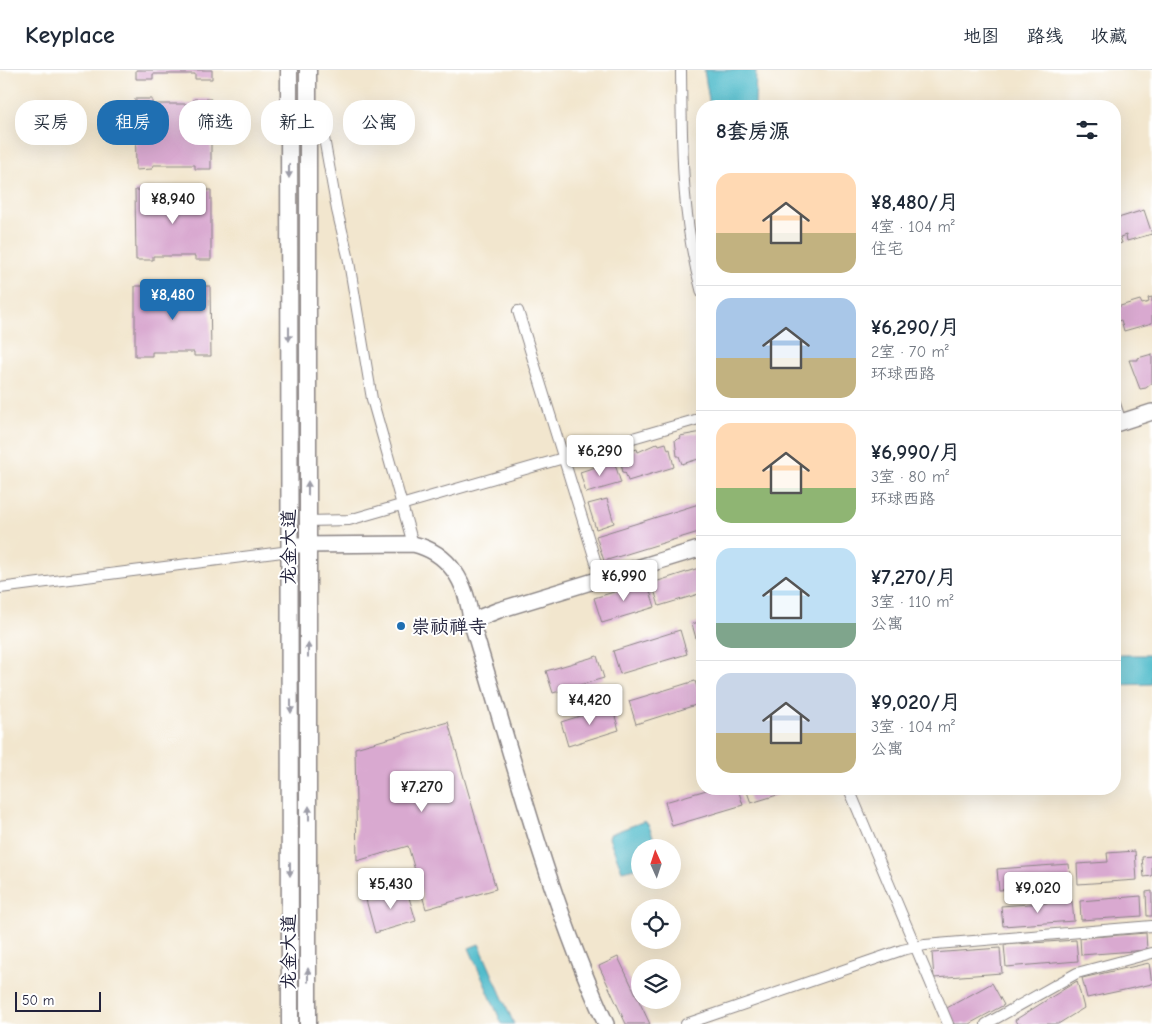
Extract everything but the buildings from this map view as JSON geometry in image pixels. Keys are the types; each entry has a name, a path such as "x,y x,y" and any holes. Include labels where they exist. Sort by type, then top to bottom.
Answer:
{"main road":[{"name":"龙金大道","path":"289,70 290,1024"},
{"name":"龙金大道","path":"308,70 308,100"},
{"name":"龙金大道","path":"308,145 308,1024"}],"street":[{"path":"681,70 684,198 688,234 696,268"},
{"path":"325,145 337,210 348,256 372,399 412,544"},
{"path":"518,311 601,579"},
{"path":"1121,422 1152,412"},
{"path":"308,522 349,520 696,420"},
{"path":"308,550 412,544 433,551 452,567 469,600 471,621 556,900 577,958 606,1024"},
{"path":"0,588 290,550 412,554 423,557 444,573 471,621"},
{"path":"471,621 499,610 696,550"},
{"path":"852,795 948,1024"},
{"path":"686,1024 915,947 1152,926"},
{"path":"986,1024 1077,973 1152,953"}],"water":[{"path":"704,70 756,70 755,100 709,100"},
{"path":"1121,655 1152,655 1152,684 1121,685"},
{"path":"645,821 654,839 631,839 631,869 622,871 609,838 610,834"},
{"path":"479,944 514,1024 502,1024 469,948"}],"place":[{"name":"崇祯禅寺","path":"401,626"}]}
